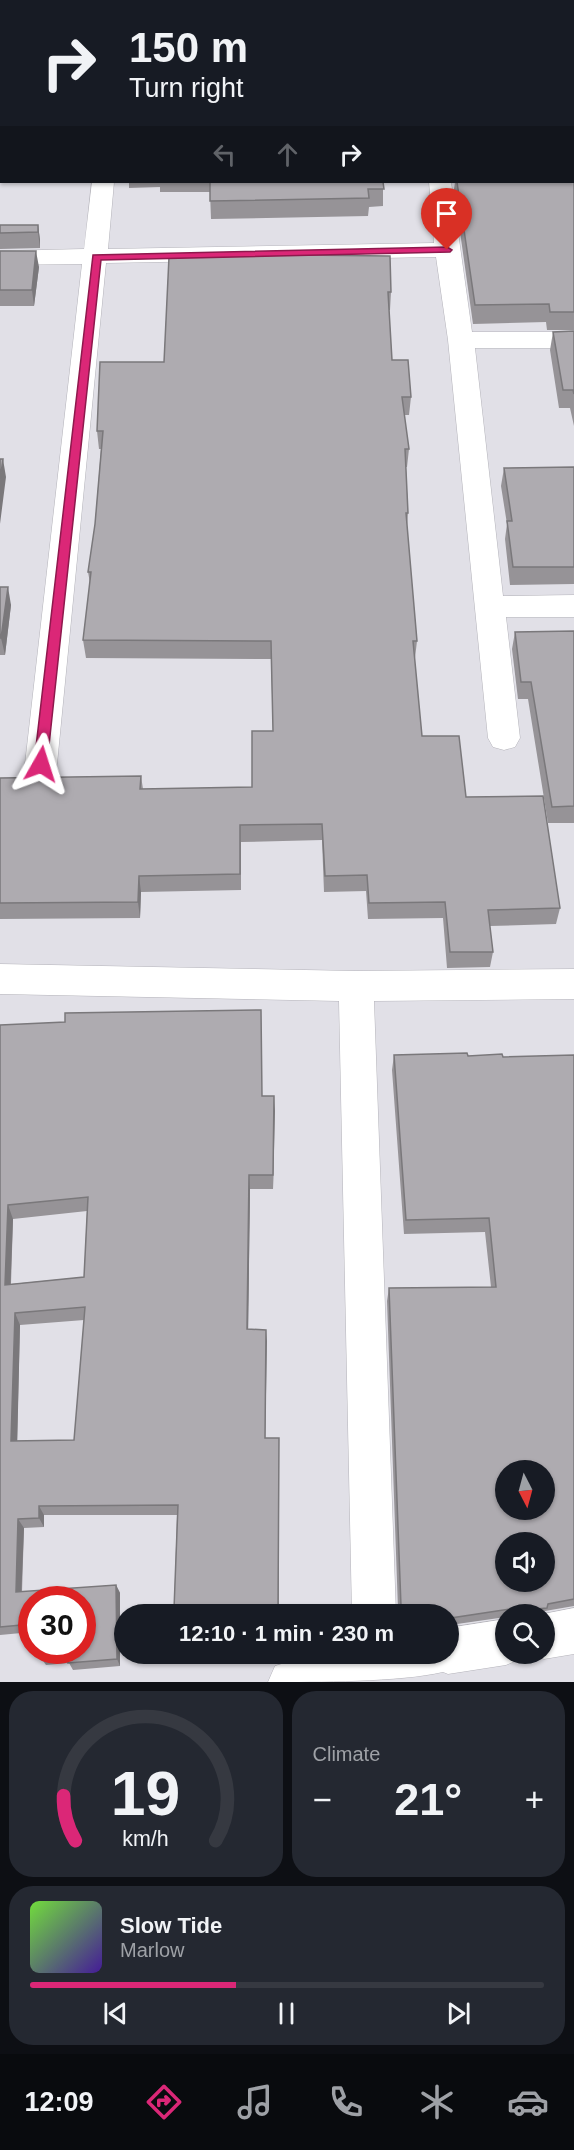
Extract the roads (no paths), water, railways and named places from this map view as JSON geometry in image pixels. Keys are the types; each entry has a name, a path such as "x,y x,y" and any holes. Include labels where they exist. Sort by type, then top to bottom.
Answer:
{"street":[{"path":"41,764 103,183"},
{"path":"440,183 447,250 461,340 504,738"},
{"path":"0,258 447,250"},
{"path":"461,340 574,340"},
{"path":"491,607 574,606"},
{"path":"0,979 356,986 574,984"},
{"path":"356,986 374,1604"},
{"path":"555,1634 574,1631"},
{"path":"459,1649 495,1644"},
{"path":"291,1682 351,1664"}]}
